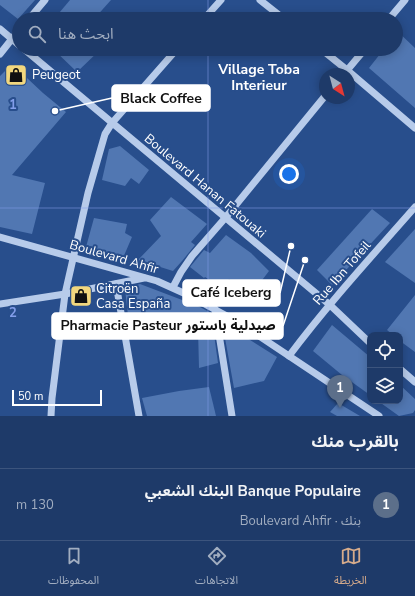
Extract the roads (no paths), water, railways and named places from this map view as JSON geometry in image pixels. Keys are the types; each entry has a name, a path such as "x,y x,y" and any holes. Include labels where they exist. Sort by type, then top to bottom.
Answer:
{"street":[{"path":"35,12 45,0"},
{"path":"210,12 221,0"},
{"path":"260,0 275,12"},
{"path":"395,12 405,0"},
{"path":"0,29 12,39 0,54"},
{"name":"Boulevard Hanan Fatouaki","path":"32,56 330,305 367,340"},
{"path":"51,416 65,294 88,193 105,134 112,123 171,56"},
{"path":"329,56 342,68"},
{"path":"349,68 359,56"},
{"path":"355,79 415,128"},
{"path":"173,288 181,272 192,256 226,218 319,103"},
{"name":"Rue Ibn Tofeil","path":"289,356 307,332 415,207"},
{"name":"Boulevard Ahfir","path":"0,237 145,278 173,288 238,322 379,416"},
{"path":"0,304 65,294 145,278"},
{"path":"116,284 139,416"},
{"path":"215,309 232,416"},
{"path":"403,372 415,382"}],"place":[{"name":"Peugeot","path":"16,75"},
{"name":"Black Coffee","path":"55,111"},
{"name":"Café Iceberg","path":"291,246"},
{"name":"Pharmacie Pasteur صيدلية باستور","path":"305,260"},
{"name":"Citroën Casa España","path":"81,296"},
{"name":"Banque Populaire البنك الشعبي","path":"340,408"}],"district":[{"name":"Village Toba Interieur","path":"259,78"}]}
